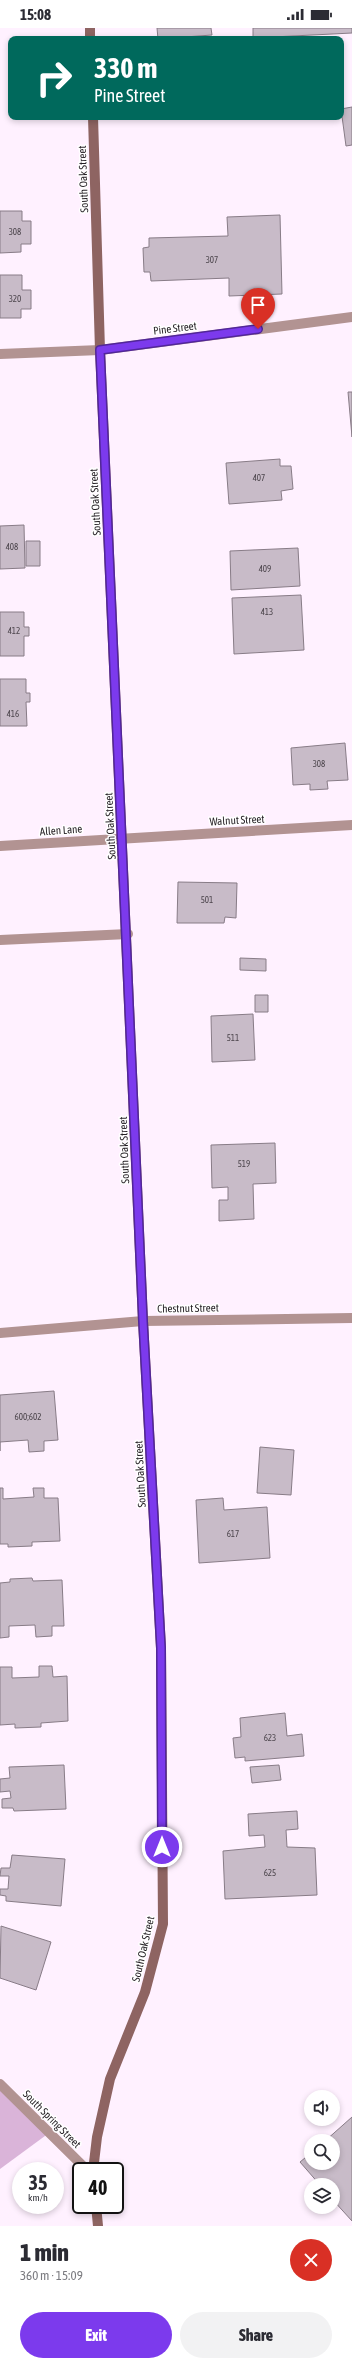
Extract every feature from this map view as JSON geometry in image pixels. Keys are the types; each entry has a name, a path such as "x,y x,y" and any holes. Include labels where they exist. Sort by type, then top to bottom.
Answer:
{"street":[{"name":"South Oak Street","path":"93,120 100,350 128,934 143,1321 161,1648 163,1924 145,1992 110,2079 97,2136 94,2162"},
{"name":"Pine Street","path":"0,354 100,350 352,317"},
{"name":"Walnut Street","path":"123,838 352,826"},
{"name":"Allen Lane","path":"0,846 123,838"},
{"path":"0,940 128,934"},
{"name":"Chestnut Street","path":"0,1332 143,1321 352,1318"},
{"name":"South Spring Street","path":"0,2084 79,2162"},
{"path":"97,2214 98,2226"}],"shaded area":[{"path":"0,2084 49,2133 0,2169"}],"building":[{"path":"157,28 211,28 212,35 198,36 158,36"},
{"path":"253,28 352,28 352,33 253,36"},
{"path":"352,107 352,145 346,146 342,120 344,120 344,108"},
{"path":"0,211 22,211 22,221 31,221 31,244 21,244 21,252 0,253"},
{"path":"280,215 282,294 229,296 229,278 151,281 150,272 144,272 143,248 149,247 149,238 228,236 227,217"},
{"path":"0,275 22,275 22,290 31,290 31,309 21,309 21,318 0,318"},
{"path":"348,392 352,392 352,437"},
{"path":"280,459 280,466 291,466 293,489 281,491 282,500 229,504 226,463"},
{"path":"24,525 25,568 0,569 0,526"},
{"path":"26,541 40,541 40,566 26,566"},
{"path":"298,548 300,586 231,590 230,551"},
{"path":"301,595 304,650 234,654 232,598"},
{"path":"0,612 24,612 24,627 29,627 29,636 24,636 24,656 0,656"},
{"path":"0,679 26,679 26,693 30,693 30,702 26,702 27,726 0,726"},
{"path":"345,743 348,780 327,781 328,789 310,790 310,784 293,785 291,748"},
{"path":"178,882 237,883 236,918 225,917 224,923 177,923"},
{"path":"240,958 266,959 266,971 240,970"},
{"path":"255,995 268,995 268,1012 255,1012"},
{"path":"253,1014 255,1060 212,1062 211,1016"},
{"path":"275,1143 276,1183 253,1184 254,1219 219,1221 219,1200 228,1200 228,1187 212,1188 211,1145"},
{"path":"54,1391 58,1440 44,1441 44,1451 29,1452 28,1440 0,1442 0,1395"},
{"path":"260,1447 294,1450 291,1495 257,1493"},
{"path":"0,1488 3,1488 3,1499 34,1497 33,1488 44,1488 44,1498 58,1498 60,1541 32,1542 32,1546 8,1547 8,1544 0,1544"},
{"path":"223,1498 224,1510 267,1507 270,1558 199,1563 196,1500"},
{"path":"32,1578 33,1581 62,1580 64,1626 52,1626 52,1636 36,1637 35,1625 9,1626 9,1637 0,1638 0,1583 10,1582 10,1579"},
{"path":"39,1666 52,1666 53,1677 67,1676 68,1721 41,1723 41,1727 15,1728 15,1724 0,1725 0,1667 12,1667 12,1678 39,1677"},
{"path":"285,1713 287,1736 302,1734 304,1756 245,1761 245,1757 235,1758 233,1738 241,1737 240,1718"},
{"path":"64,1765 66,1809 14,1811 13,1808 2,1808 2,1799 11,1798 10,1791 0,1792 0,1779 10,1778 9,1767"},
{"path":"279,1765 281,1780 252,1783 250,1767"},
{"path":"297,1811 298,1829 286,1830 287,1847 315,1848 317,1895 225,1899 223,1851 265,1847 264,1835 249,1836 248,1814"},
{"path":"12,1855 65,1859 61,1906 6,1901 6,1896 0,1895 0,1889 8,1889 9,1876 0,1876 1,1868 10,1868"},
{"path":"1,1926 51,1942 36,1990 0,1978"},
{"path":"352,2117 352,2221 340,2208 340,2178 314,2178 307,2170 340,2170 340,2134 333,2134"},
{"path":"304,2159 304,2167 300,2162"}],"route":[{"path":"162,1847 161,1648 143,1321 128,950 100,350 258,329"}]}
